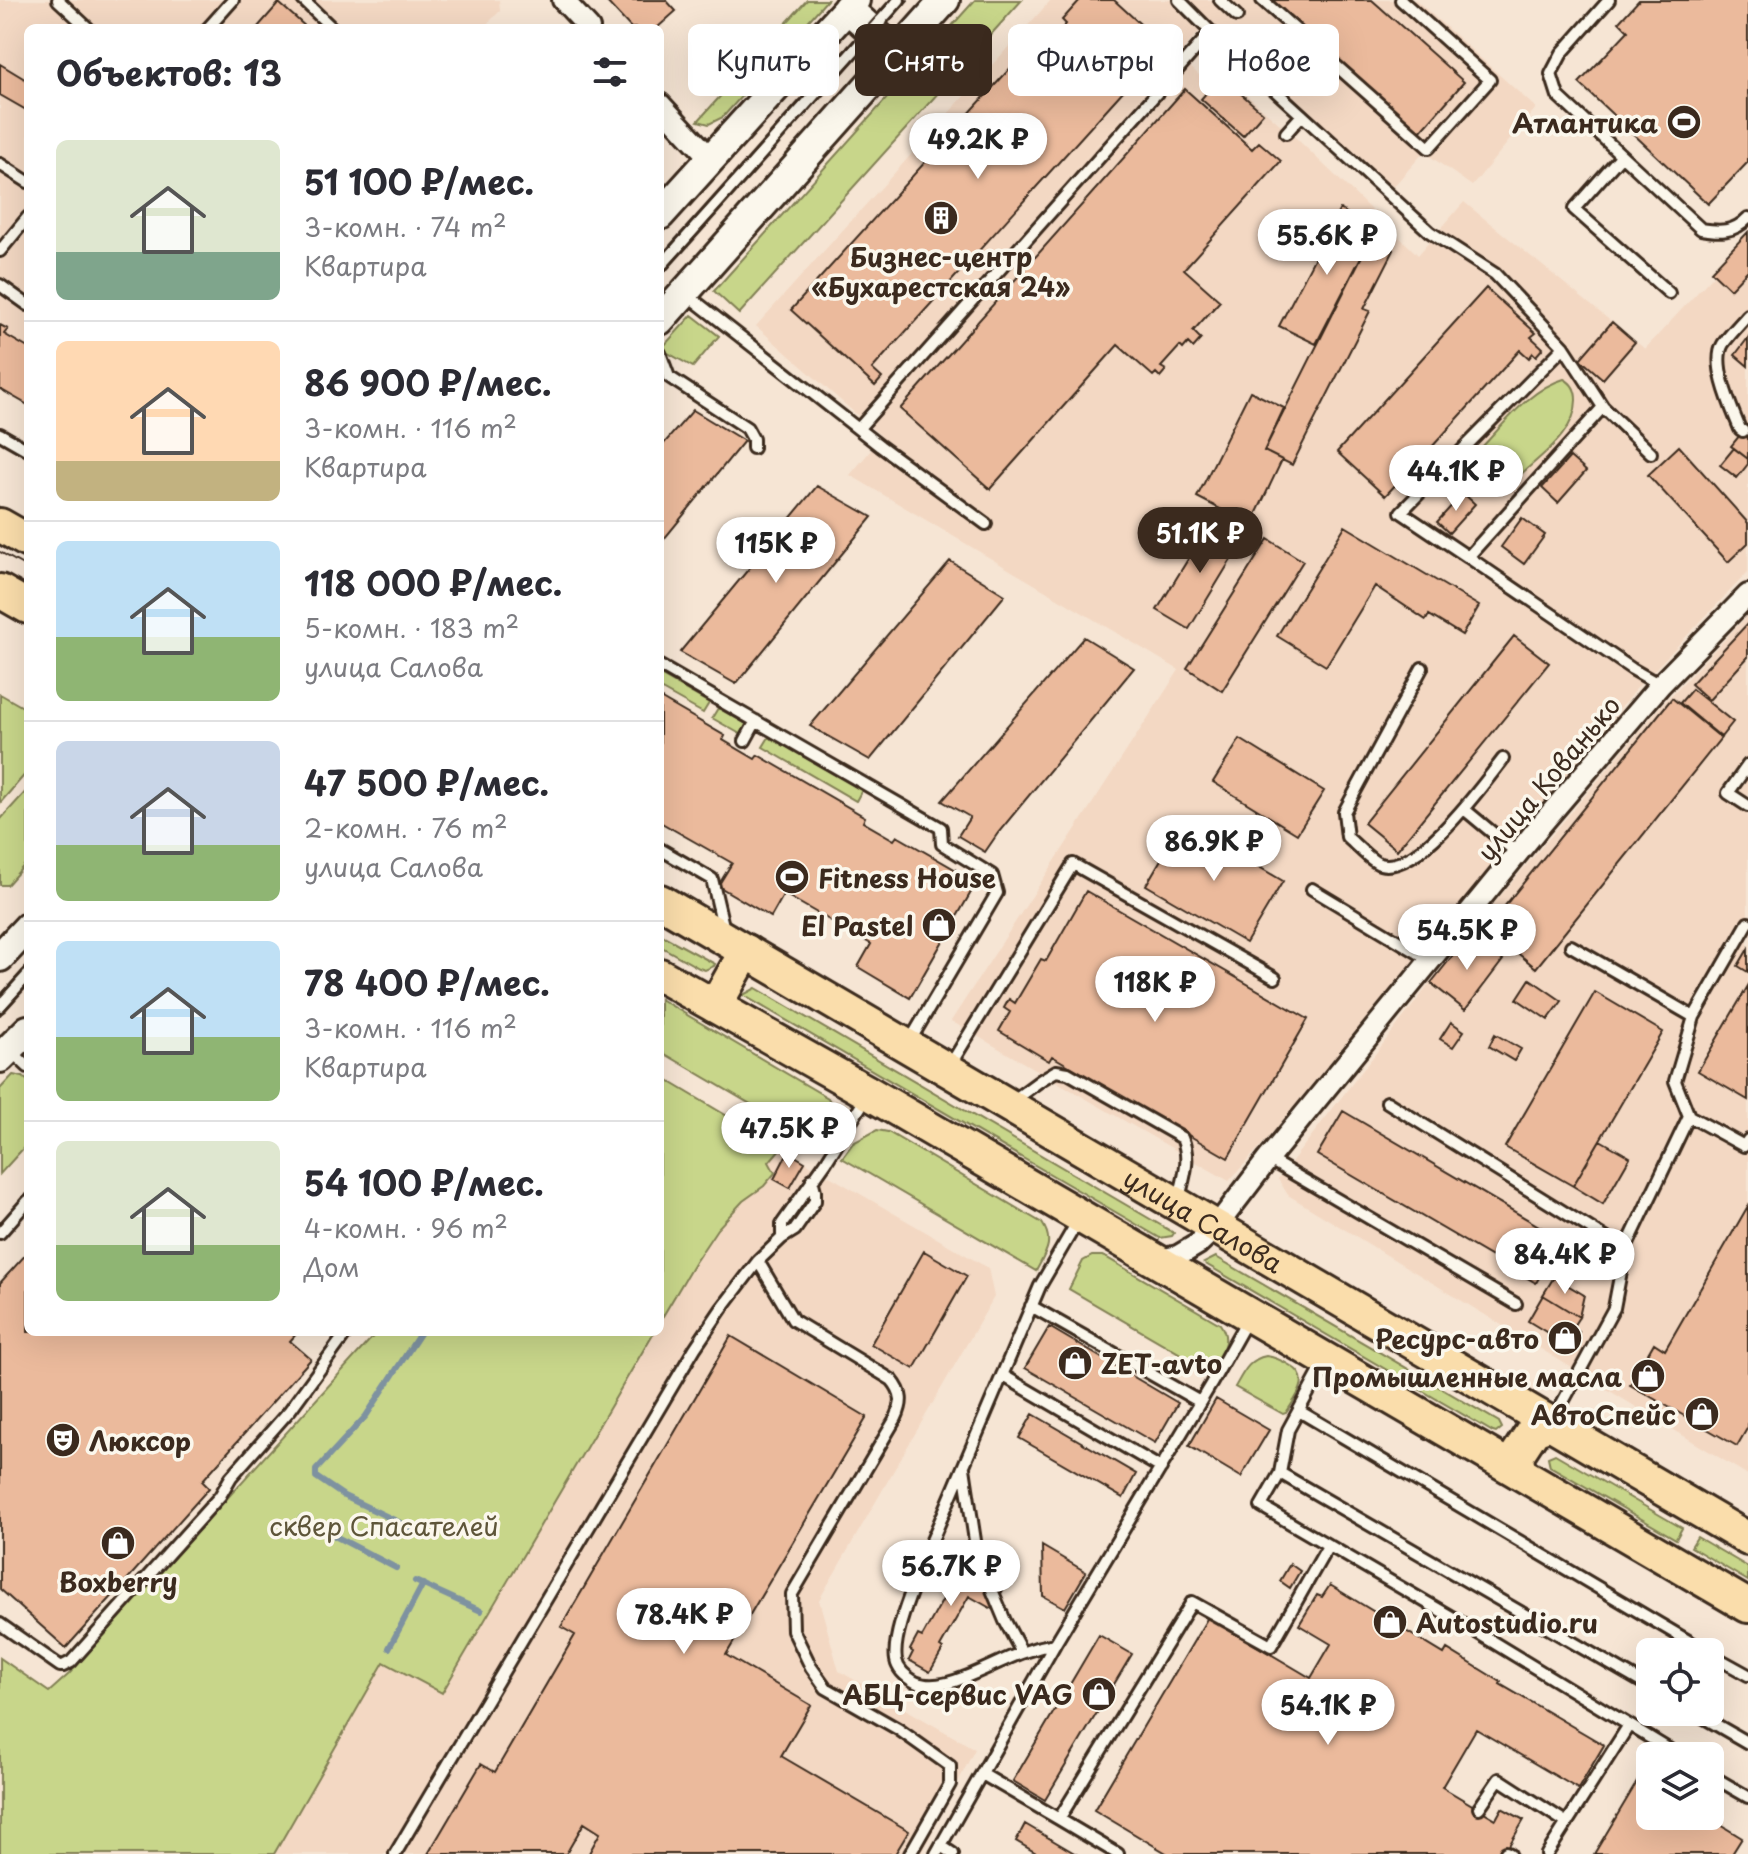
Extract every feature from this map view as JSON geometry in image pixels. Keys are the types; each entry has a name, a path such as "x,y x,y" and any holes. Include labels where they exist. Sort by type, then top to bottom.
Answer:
{"main road":[{"path":"923,24 945,0"},
{"path":"664,211 851,4 867,24"},
{"path":"664,316 859,96"},
{"path":"0,525 24,539"},
{"path":"0,591 24,605"},
{"name":"улица Салова","path":"664,903 1747,1537"},
{"path":"0,957 24,931"},
{"path":"715,1006 736,946"},
{"path":"664,977 869,1093 1748,1606"},
{"path":"1519,1472 1517,1455 1534,1429 1551,1423"}],"street":[{"path":"563,0 585,24"},
{"path":"664,108 711,159"},
{"name":"улица Кованько","path":"1156,1261 1178,1256 1198,1244 1216,1227 1517,853 1660,685 1748,595"}],"lane":[{"path":"58,0 84,24"},
{"path":"212,24 233,0"},
{"path":"303,0 328,24"},
{"path":"877,24 899,0"},
{"path":"1179,0 1203,24"},
{"path":"1220,0 1237,16"},
{"path":"1262,0 1429,148 1490,80 1401,0"},
{"path":"1609,0 1562,53 1551,74 1558,96 1701,229 1721,233 1748,218"},
{"path":"859,428 1199,46"},
{"path":"664,263 855,49"},
{"path":"1281,96 1430,232 1495,274 1564,347 1603,407 1651,453"},
{"path":"1286,133 1302,115"},
{"path":"1621,156 1574,209 1669,293"},
{"path":"0,164 24,179"},
{"path":"0,251 24,222"},
{"path":"0,285 24,302"},
{"path":"685,292 986,524"},
{"path":"1743,431 1726,395 1720,370 1721,347 1748,315"},
{"path":"1564,347 1401,512 1660,685"},
{"path":"664,364 669,377 747,428 753,439 753,448"},
{"path":"664,383 669,377"},
{"path":"1468,557 1603,407"},
{"path":"0,434 24,448"},
{"path":"664,668 941,828 942,844 992,875 997,893 907,1045"},
{"path":"1422,668 1344,812 1347,837 1379,864 1400,864 1421,851 1464,809 1503,759"},
{"path":"745,741 756,721"},
{"path":"1748,765 1728,793 1748,806"},
{"path":"1464,809 1517,853"},
{"path":"664,851 712,879 736,946"},
{"path":"948,1069 1073,864 1275,978"},
{"path":"1312,889 1430,960"},
{"path":"1748,923 1694,1017 1675,1081 1689,1116 1744,1146 1748,1140"},
{"path":"1571,946 1694,1017"},
{"path":"0,1006 24,979"},
{"path":"1008,1104 1056,1071 1068,1073 1182,1138 1187,1150 1178,1204"},
{"path":"395,1854 695,1348 758,1261 782,1238 782,1224 869,1093"},
{"path":"1387,1102 1625,1250"},
{"path":"1551,1423 1614,1308 1625,1250 1689,1116"},
{"path":"1268,1159 1516,1304"},
{"path":"0,1233 24,1206"},
{"path":"1055,1644 1021,1651 960,1680 939,1685 922,1685 909,1679 896,1660 896,1647 908,1601 963,1466 1040,1286 1080,1217"},
{"path":"758,1261 793,1320 892,1380 902,1398 896,1418 792,1594 793,1630 811,1667 826,1688 898,1729 950,1766 950,1784 910,1854"},
{"path":"1031,1306 1200,1402"},
{"path":"953,1854 939,1850 1055,1644 1249,1315"},
{"path":"0,1624 60,1666 71,1662 220,1496 231,1477 290,1410 344,1336"},
{"path":"1326,1360 1288,1430 1280,1473 1261,1506 1657,1742"},
{"path":"1002,1375 1161,1468"},
{"path":"1299,1411 1683,1638"},
{"path":"963,1466 977,1554 1021,1651"},
{"path":"1280,1473 1636,1679"},
{"path":"1059,1819 1192,1602 1271,1646 1328,1546"},
{"path":"1724,1662 1748,1675"},
{"path":"1547,1854 1629,1725"},
{"path":"1718,1726 1748,1743"},
{"path":"982,1774 1118,1854"},
{"path":"1479,1808 1499,1779 1567,1823"},
{"path":"1724,1783 1748,1797"}],"shaded area":[{"path":"0,0 499,0 500,11 487,24 24,24 24,403 0,389"},
{"path":"1051,0 1416,0 1536,108 1472,186 1424,152 1393,187 1291,96 1339,96 1339,24 1208,22 1199,24 1199,32 1183,50 1183,24 1029,24"},
{"path":"1008,48 1008,96 1141,96 1032,217 1142,96 1183,96 1183,61 1199,75 1199,96 1247,96 1418,255 1464,202 1645,349 1748,238 1748,572 1636,689 1268,1138 1229,1181 951,1021 1179,670 850,475 882,437 756,326 964,96 992,96 992,65"},
{"path":"1748,615 1748,1475 1288,1195 1278,1179 1470,932 1659,708"},
{"path":"781,1148 988,1268 994,1297 819,1600 839,1671 975,1749 921,1854 274,1854 384,1662 442,1693 652,1336 664,1336 664,1314 738,1197"}],"green space":[{"path":"807,0 827,0 806,24 785,24"},
{"path":"975,0 1022,0 992,33 992,24 953,24"},
{"path":"721,96 742,96 723,117 709,124 698,121"},
{"path":"889,96 935,96 739,314 714,291"},
{"path":"692,315 719,336 693,367 664,351 664,346"},
{"path":"1564,379 1573,387 1576,396 1570,423 1555,443 1518,477 1482,447 1529,399"},
{"path":"664,677 709,703 703,713 664,691"},
{"path":"0,694 24,708 24,776 0,803"},
{"path":"718,708 748,725 742,735 712,718"},
{"path":"769,737 862,790 856,801 763,747"},
{"path":"24,793 24,866 7,885 0,885 0,820"},
{"path":"664,936 715,964 705,970 664,948"},
{"path":"756,988 1174,1233 1160,1238 743,995"},
{"path":"664,1001 828,1098 834,1123 822,1146 664,1053"},
{"path":"13,1075 24,1078 24,1147 0,1174 0,1089"},
{"path":"664,1078 781,1148 769,1162 775,1173 717,1229 664,1314"},
{"path":"877,1130 888,1132 1042,1223 1048,1242 1036,1271 842,1158 853,1143"},
{"path":"1092,1256 1107,1258 1220,1324 1225,1342 1210,1371 1069,1289 1083,1261"},
{"path":"1216,1257 1499,1422 1502,1428 1493,1432 1204,1263"},
{"name":"cквер Спасателей","path":"373,1336 652,1336 442,1693 384,1662 274,1854 0,1854 0,1658 49,1692 69,1674"},
{"path":"1266,1356 1288,1364 1301,1377 1298,1395 1283,1414 1235,1387 1251,1363"},
{"path":"1555,1454 1682,1528 1676,1539 1550,1466 1548,1457"},
{"path":"1697,1537 1748,1567 1748,1581 1691,1547"}],"building":[{"path":"605,0 666,0 676,11 661,24 627,24"},
{"name":"Бизнес-центр «Бухарестская 24»","path":"1080,0 1114,0 1140,24 1066,24 1062,20"},
{"path":"1270,0 1372,0 1464,82 1419,133 1339,62 1339,24 1297,24"},
{"name":"Атлантика","path":"1639,0 1748,0 1748,162 1708,204 1579,83 1628,31 1619,22"},
{"path":"279,3 303,24 261,24"},
{"path":"0,64 24,79 24,109 0,95"},
{"name":"Бизнес-центр «Бухарестская 24»","path":"1008,71 1008,96 1119,96 872,369 882,378 875,386 791,310 985,96 992,96 992,88"},
{"path":"1185,89 1252,149 1259,142 1281,161 1184,269 1220,301 1193,331 1201,339 1193,348 1188,343 1183,349 1180,346 1161,367 1166,370 1160,377 1156,373 1153,376 1118,345 990,489 900,409 1179,96 1183,96"},
{"path":"1204,96 1244,96 1263,113 1243,136 1201,99"},
{"path":"1340,209 1375,230 1316,344 1279,326"},
{"path":"1375,230 1394,250 1364,309 1370,311 1292,465 1264,451"},
{"path":"1748,232 1748,270 1730,289 1711,271"},
{"path":"1486,288 1536,333 1531,337 1543,348 1536,356 1533,353 1529,358 1520,350 1385,496 1337,452"},
{"path":"1612,322 1635,342 1603,379 1580,359"},
{"path":"0,325 8,329 4,334 24,346 24,403 0,389"},
{"path":"1748,338 1748,366 1735,355"},
{"path":"1250,391 1284,408 1264,451 1282,460 1251,525 1197,497"},
{"path":"693,410 744,441 664,539 664,443"},
{"path":"1748,425 1748,459 1731,446"},
{"path":"1679,446 1748,523 1748,543 1728,562 1648,475"},
{"path":"1734,448 1748,459 1748,464 1737,478 1720,465"},
{"path":"1570,457 1586,471 1558,503 1542,488"},
{"path":"817,486 872,517 736,684 680,652"},
{"path":"817,486 872,517 736,684 680,652"},
{"path":"1463,493 1475,504 1449,533 1437,522"},
{"path":"1522,518 1545,535 1524,564 1501,547"},
{"path":"1212,520 1243,540 1189,629 1157,610"},
{"path":"1345,526 1479,606 1462,635 1429,615 1426,620 1375,586 1326,666 1277,636"},
{"path":"1268,539 1303,561 1222,691 1187,668"},
{"path":"950,561 1005,595 870,760 810,726"},
{"path":"950,561 1005,595 870,760 810,726"},
{"path":"1748,623 1748,657 1709,700 1691,684"},
{"path":"1514,636 1549,663 1397,850 1364,823"},
{"path":"1084,637 1134,668 985,852 958,836 970,817 942,801"},
{"path":"1692,689 1733,722 1721,737 1680,703"},
{"path":"1672,698 1721,738 1536,968 1487,928"},
{"path":"664,700 725,736 723,740 755,759 758,755 865,817 863,822 894,840 897,836 956,870 954,875 974,887 910,998 858,967 871,944 784,894 771,917 718,886 732,863 664,824"},
{"path":"1240,739 1324,791 1297,834 1213,782"},
{"path":"1183,822 1283,881 1246,943 1146,885"},
{"path":"1086,891 1308,1019 1228,1158 1052,1056 1049,1061 999,1031 1010,1012 1004,1008 1009,999 1015,1003 1041,959 1046,961"},
{"path":"1470,934 1503,960 1465,1010 1431,983"},
{"path":"1748,949 1748,972 1738,966"},
{"path":"1530,979 1562,1001 1548,1020 1517,999"},
{"path":"1748,986 1748,1100 1698,1071"},
{"path":"1595,992 1663,1032 1573,1186 1505,1147"},
{"path":"1451,1022 1464,1031 1453,1047 1440,1039"},
{"path":"1495,1034 1521,1049 1514,1061 1489,1046"},
{"path":"1343,1111 1561,1239 1536,1283 1317,1155"},
{"path":"1600,1140 1630,1157 1603,1204 1573,1186"},
{"path":"788,1152 805,1162 790,1188 774,1179"},
{"path":"1748,1206 1748,1427 1737,1446 1630,1385 1654,1343 1665,1350"},
{"path":"924,1251 967,1276 914,1369 871,1344"},
{"path":"24,1256 24,1336 294,1336 290,1341 311,1359 202,1481 209,1488 66,1648 0,1589 0,1283"},
{"path":"1554,1277 1584,1295 1579,1317 1543,1295"},
{"path":"1543,1295 1579,1317 1572,1328 1579,1332 1571,1347 1528,1321"},
{"path":"1049,1327 1178,1403 1155,1443 1025,1368"},
{"path":"731,1336 867,1417 726,1655 811,1705 781,1756 909,1831 895,1854 591,1854 600,1833 584,1823 566,1854 428,1854 481,1764 495,1772 575,1635 561,1627"},
{"path":"1216,1399 1269,1430 1241,1477 1189,1446"},
{"path":"1033,1414 1136,1474 1123,1498 1019,1438"},
{"path":"1042,1546 1086,1572 1065,1608 1043,1596"},
{"path":"940,1554 1003,1590 992,1609 969,1596 940,1647 943,1649 930,1672 909,1660 913,1652 910,1650 918,1635 922,1637 951,1585 929,1573"},
{"path":"1290,1564 1300,1571 1290,1588 1280,1581"},
{"path":"1330,1585 1444,1654 1447,1649 1604,1745 1578,1789 1476,1729 1442,1787 1496,1819 1502,1808 1524,1820 1504,1854 1168,1854 1094,1810 1208,1617 1311,1678 1331,1644 1299,1625 1317,1595 1322,1597"},
{"path":"1099,1635 1132,1654 1045,1800 1013,1781"},
{"path":"1636,1784 1636,1830 1724,1830 1724,1827 1742,1838 1732,1854 1594,1854"},
{"path":"1025,1824 1076,1854 1038,1854 1016,1841"}],"waterway":[{"path":"411,1528 344,1496 316,1477 316,1470 366,1416 418,1336"},
{"path":"301,1518 321,1529"},
{"path":"331,1534 396,1568"},
{"path":"415,1581 481,1611"},
{"path":"389,1648 423,1584"}],"tram line":[{"path":"664,254 891,0"},
{"path":"664,272 908,0"},
{"path":"0,552 24,566"},
{"path":"0,996 24,969"},
{"path":"0,1015 24,988"}],"place":[{"name":"Атлантика","path":"1684,122"},
{"name":"Бизнес-центр «Бухарестская 24»","path":"941,218"},
{"name":"Fitness House","path":"792,877"},
{"name":"El Pastel","path":"939,925"},
{"name":"Ресурс-авто","path":"1565,1338"},
{"name":"ZET-avto","path":"1075,1363"},
{"name":"Промышленные масла","path":"1648,1376"},
{"name":"АвтоСпейс","path":"1702,1414"},
{"name":"Люксор","path":"63,1440"},
{"name":"Boxberry","path":"118,1543"},
{"name":"Autostudio.ru","path":"1390,1622"},
{"name":"АБЦ-сервис VAG","path":"1099,1694"}]}
